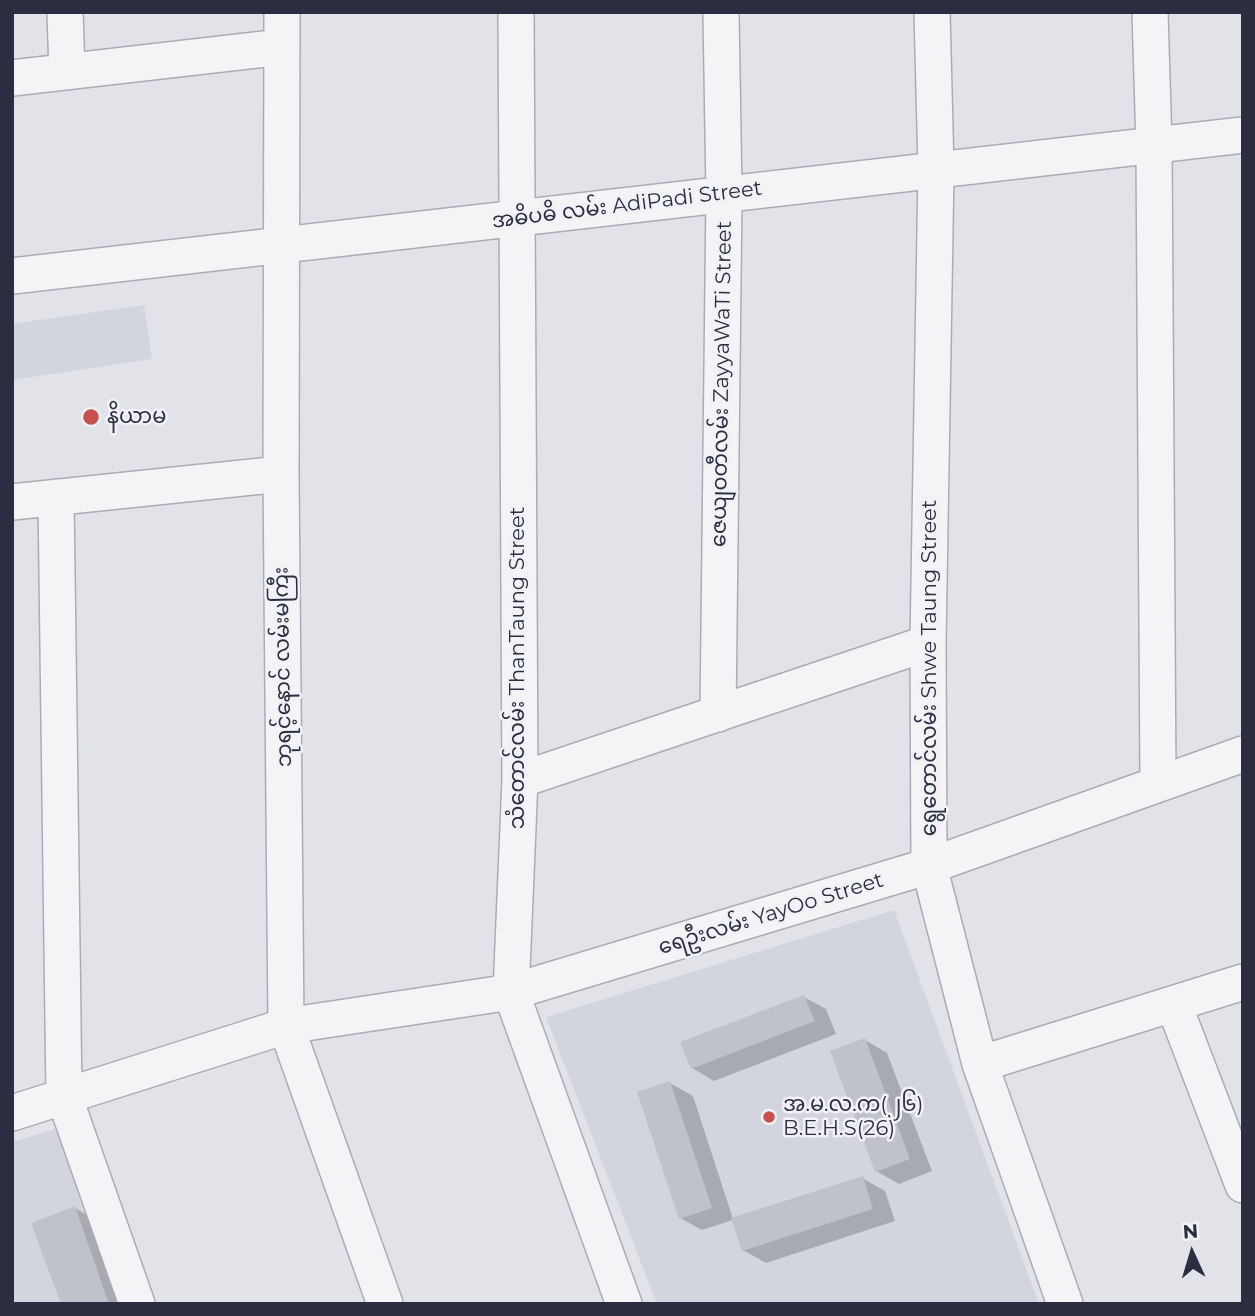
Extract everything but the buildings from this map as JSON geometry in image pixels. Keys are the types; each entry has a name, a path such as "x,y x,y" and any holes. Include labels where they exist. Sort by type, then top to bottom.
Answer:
{"street":[{"path":"65,12 66,72"},
{"name":"ဘုရင့်နောင် လမ်းမကြီး","path":"282,12 281,474 286,1026 385,1304"},
{"name":"သံတောင်လမ်း ThanTaung Street","path":"516,12 520,780 511,992 624,1304"},
{"name":"ဇေယျဝတီလမ်း ZayyaWaTi Street","path":"719,714 724,194 721,12"},
{"name":"ရွေတောင်လမ်း Shwe Taung Street","path":"932,12 936,170 928,643 929,866 980,1064 1065,1304"},
{"path":"1150,12 1154,145 1158,784"},
{"path":"12,78 282,47"},
{"name":"အဓိပဓိ လမ်း AdiPadi Street","path":"12,276 1243,135"},
{"path":"12,502 281,474"},
{"path":"56,497 64,1096 137,1304"},
{"path":"520,780 928,643"},
{"name":"ရေဦးလမ်း YayOo Street","path":"12,1113 286,1026 511,992 929,866 1243,754"},
{"path":"980,1064 1243,982"},
{"path":"1174,1004 1243,1185"}],"shaded area":[{"path":"144,305 152,359 12,380 12,324"},
{"path":"894,910 1039,1304 657,1304 546,1017"},
{"path":"59,1128 120,1304 12,1304 12,1142"}],"place":[{"name":"နိယာမ","path":"91,417"},
{"name":"အ.မ.လ.က(၂၆) B.E.H.S(26)","path":"769,1117"}]}
